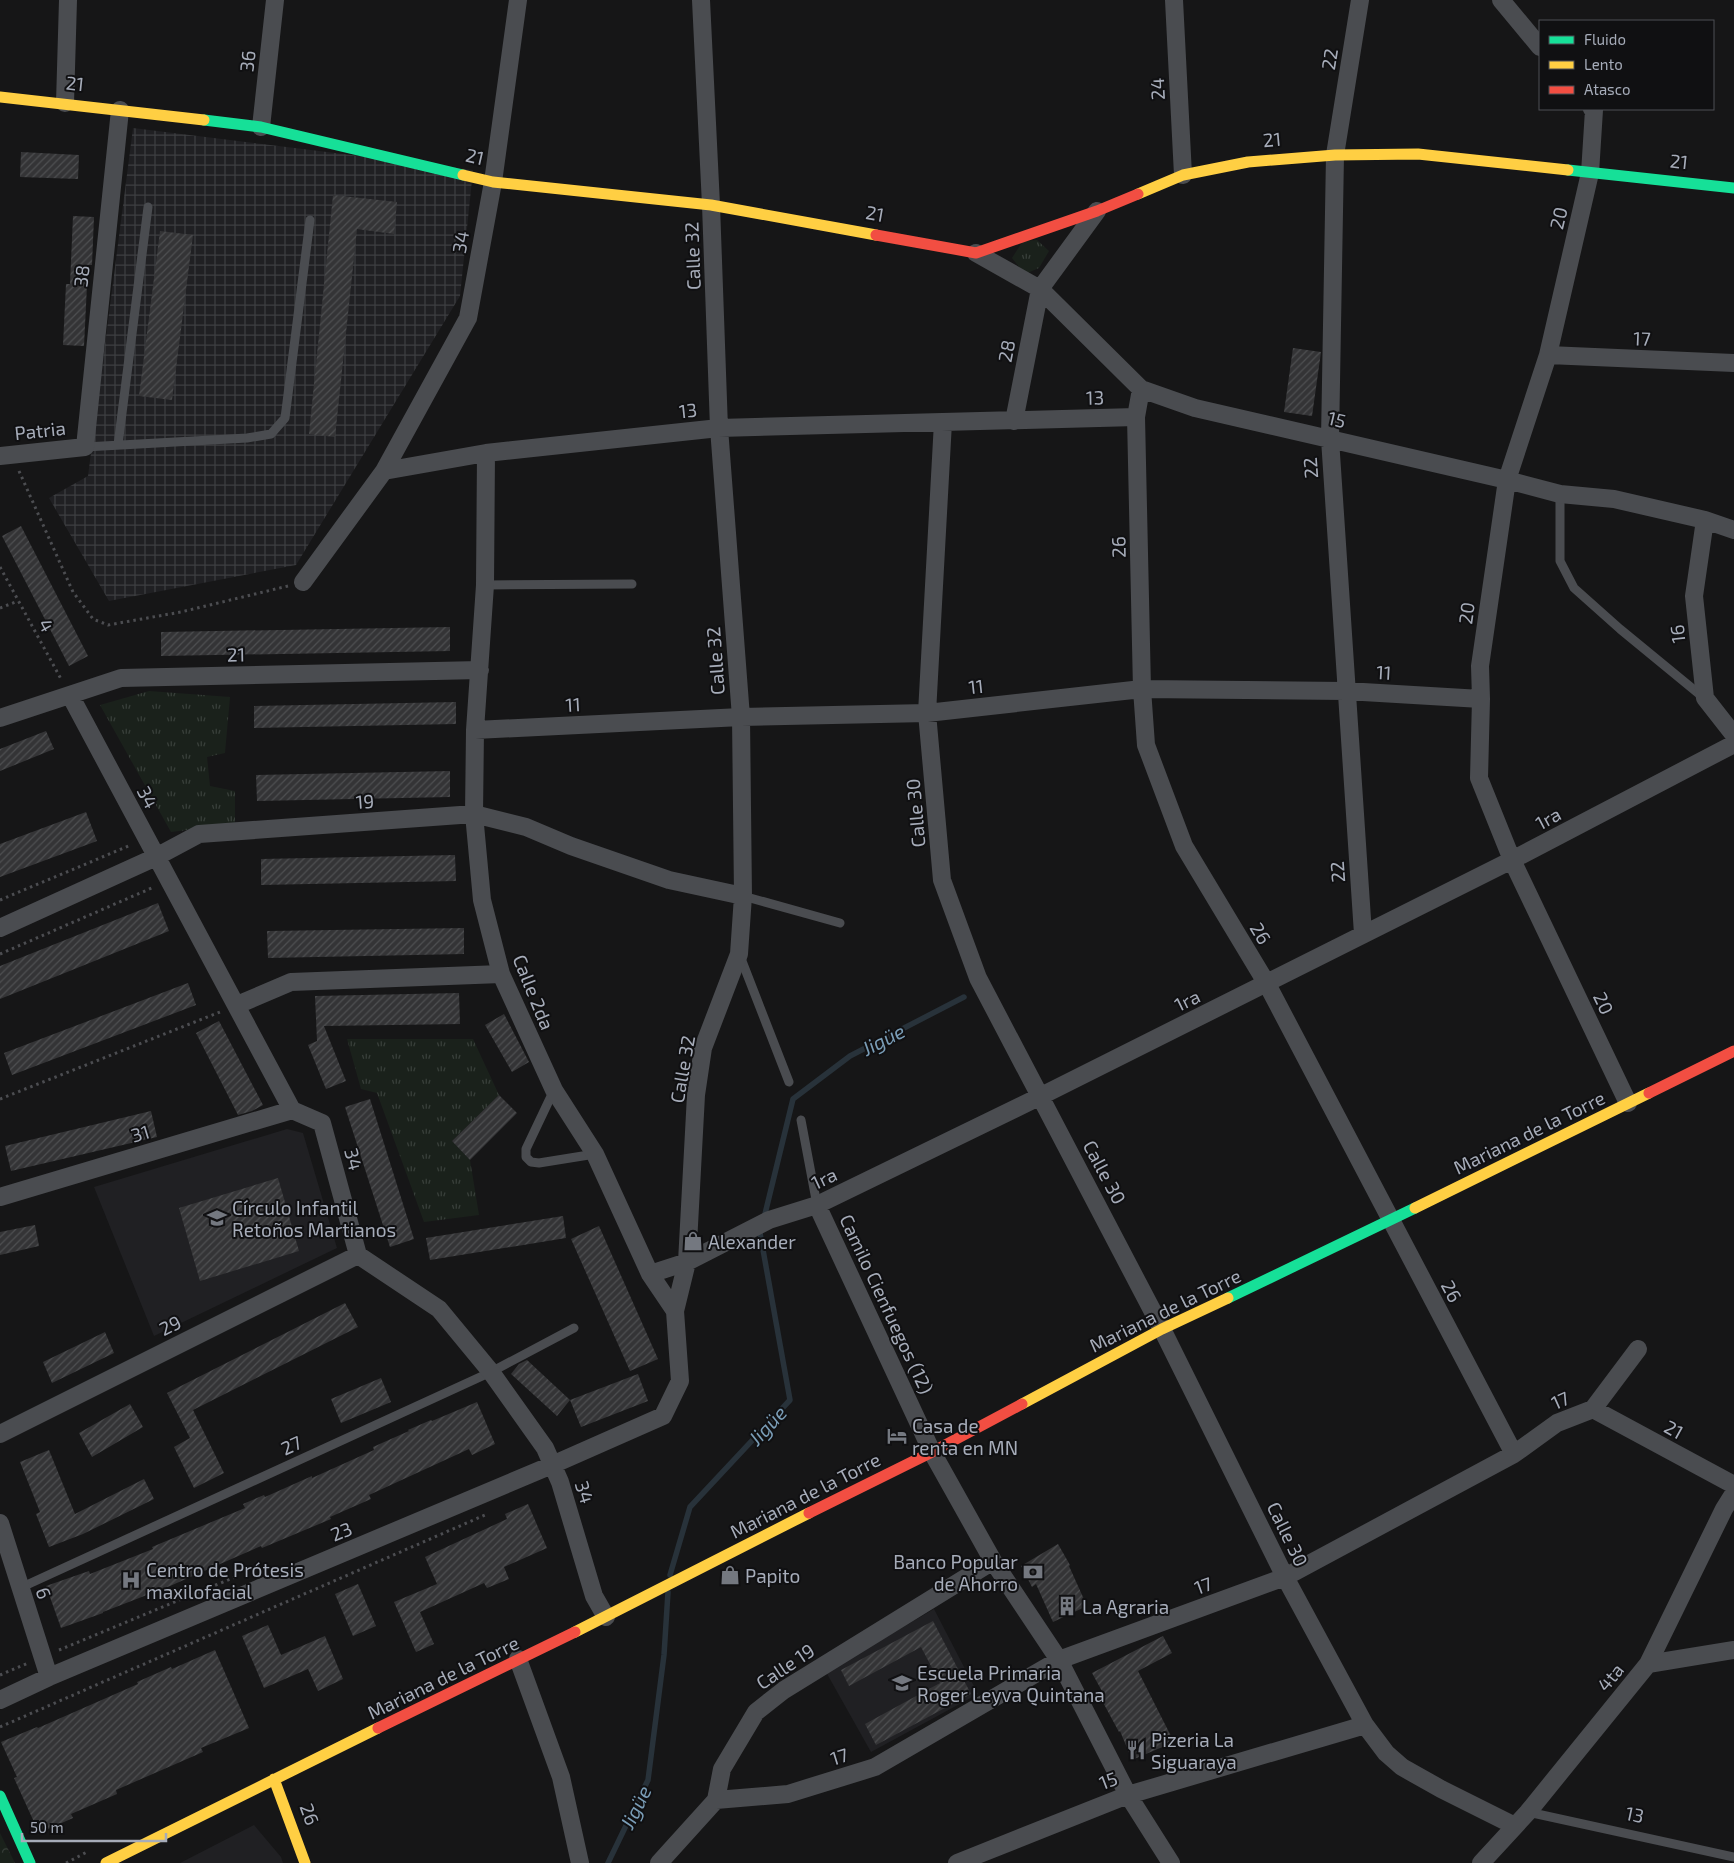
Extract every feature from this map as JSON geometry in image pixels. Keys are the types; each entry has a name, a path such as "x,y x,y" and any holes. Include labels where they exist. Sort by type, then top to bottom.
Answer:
{"street":[{"path":"65,103 68,0"},
{"name":"36","path":"261,127 274,0"},
{"name":"34","path":"384,472 468,318 493,182 518,0"},
{"name":"Calle 32","path":"674,1310 687,1262 696,1095 704,1048 740,954 742,896 741,717 719,428 701,0"},
{"name":"24","path":"1174,0 1183,175"},
{"name":"22","path":"1360,0 1335,154 1330,439 1363,934"},
{"path":"1501,0 1539,46"},
{"name":"21","path":"0,97 261,127 493,182 711,205 976,253 1097,211 1183,175 1248,162 1335,154 1418,154 1734,188"},
{"name":"38","path":"85,447 120,110"},
{"name":"20","path":"1594,110 1590,173 1548,356 1507,480 1480,666 1479,778 1512,860 1628,1104"},
{"path":"1040,289 1097,211"},
{"name":"15","path":"976,253 1040,289 1142,389 1196,408 1560,494 1614,500 1705,520 1734,530"},
{"name":"28","path":"1014,420 1040,289"},
{"name":"17","path":"1548,356 1734,363"},
{"name":"26","path":"1142,389 1136,417 1142,689 1146,745 1184,846 1267,984 1514,1454"},
{"name":"13","path":"384,472 486,453 719,428 1136,417"},
{"name":"Calle 30","path":"943,422 927,713 942,880 978,978 1162,1329 1285,1577 1365,1725 1386,1753 1402,1767 1515,1826"},
{"name":"Patria","path":"6,455 85,447"},
{"path":"484,585 486,453"},
{"path":"303,582 384,472"},
{"name":"16","path":"1705,520 1694,596 1705,698"},
{"name":"Calle 2da","path":"484,585 475,730 474,814 482,900 501,974 554,1090 595,1154 650,1274 674,1310 680,1381"},
{"name":"21","path":"0,718 120,678 480,670"},
{"name":"11","path":"475,730 741,717 927,713 1142,689 1346,691 1481,699"},
{"name":"34","path":"70,695 292,1110 322,1123 358,1255 439,1309 491,1372 545,1448 560,1482 594,1596 606,1617"},
{"path":"1705,698 1734,735"},
{"name":"1ra","path":"650,1274 687,1262 769,1220 817,1205 1041,1096 1512,860 1734,744"},
{"name":"19","path":"0,928 156,857 198,834 474,814 526,827 572,846 668,880 742,896"},
{"path":"237,1005 292,982 501,974"},
{"name":"Mariana de la Torre","path":"106,1863 606,1617 932,1452 1162,1329 1391,1220 1734,1051"},
{"name":"31","path":"0,1198 292,1110"},
{"name":"Camilo Cienfuegos (12)","path":"817,1205 932,1452 993,1561 1059,1660 1128,1795 1172,1863"},
{"name":"29","path":"0,1434 358,1255"},
{"name":"17","path":"716,1800 788,1794 875,1767 1059,1660 1285,1577 1514,1454 1557,1423 1593,1409 1638,1349"},
{"name":"23","path":"0,1700 49,1677 552,1465 663,1416 680,1381"},
{"name":"21","path":"1593,1409 1734,1486"},
{"name":"4ta","path":"1482,1863 1528,1812 1648,1664 1724,1509 1734,1493"},
{"name":"6","path":"0,1523 49,1677"},
{"name":"Calle 19","path":"716,1800 722,1769 756,1712 784,1690 993,1561"},
{"path":"1648,1664 1734,1650"},
{"path":"518,1659 561,1777 580,1863"},
{"name":"15","path":"957,1863 1128,1795 1365,1725"},
{"name":"26","path":"274,1780 305,1863"},
{"path":"0,1796 30,1863"},
{"path":"659,1863 716,1800"}],"lane":[{"path":"118,445 148,207"},
{"path":"85,447 247,438 271,434 284,418 310,220"},
{"path":"1560,494 1560,561 1574,588 1620,629 1705,698"},
{"path":"484,585 632,584"},
{"path":"742,896 840,923"},
{"path":"740,954 789,1082"},
{"path":"554,1090 526,1149 526,1157 531,1162 539,1163 595,1154"},
{"path":"801,1120 817,1205"},
{"name":"27","path":"20,1588 491,1372 574,1328"},
{"name":"13","path":"1528,1812 1734,1857"}],"path":[{"path":"6,455 73,592 93,619 108,625 181,612 303,582"},
{"name":"4","path":"0,567 70,695"},
{"path":"0,608 18,601"},
{"path":"0,900 146,839"},
{"path":"0,954 169,880"},
{"path":"0,1099 237,1005"},
{"path":"0,1727 488,1514"},
{"path":"0,1676 42,1656"}],"shaded area":[{"path":"133,128 473,170 460,296 296,565 109,601 49,498 88,476"},
{"name":"Círculo Infantil Retoños Martianos","path":"287,1129 303,1133 337,1248 154,1336 94,1187"},
{"name":"Escuela Primaria Roger Leyva Quintana","path":"934,1609 978,1694 871,1752 826,1672"},
{"path":"254,1825 281,1857 283,1863 180,1863"}],"green space":[{"path":"1037,240 1049,251 1039,268 1025,274 1012,258 1023,241"},
{"path":"149,691 230,697 225,753 207,757 210,786 235,791 235,824 171,832 100,705"},
{"path":"347,1039 473,1039 499,1095 452,1141 470,1160 479,1215 424,1222 377,1093 361,1089"},
{"path":"0,1833 15,1863 0,1863"}],"building":[{"path":"21,152 79,155 78,179 20,177"},
{"path":"333,195 397,202 394,234 357,229 335,437 309,434"},
{"path":"73,216 94,217 92,265 88,265 84,346 63,345 66,284 70,284"},
{"path":"160,231 193,235 172,400 139,396"},
{"path":"1293,348 1321,352 1312,416 1284,412"},
{"path":"21,526 88,656 69,666 2,536"},
{"path":"450,627 450,651 161,656 161,632"},
{"path":"456,702 456,724 254,728 254,706"},
{"path":"46,731 54,749 0,771 0,749"},
{"path":"450,771 450,797 257,801 256,775"},
{"path":"86,812 97,841 0,877 0,844"},
{"path":"455,855 456,881 261,885 261,859"},
{"path":"158,903 169,931 0,999 0,966"},
{"path":"464,928 464,954 268,958 267,931"},
{"path":"188,983 196,1005 12,1075 4,1053"},
{"path":"459,993 460,1024 324,1026 346,1081 326,1089 308,1045 317,1041 315,996"},
{"path":"504,1014 529,1062 512,1072 485,1025"},
{"path":"219,1021 263,1105 238,1115 196,1033"},
{"path":"499,1095 517,1113 470,1160 452,1141"},
{"path":"370,1099 414,1239 390,1247 345,1107"},
{"path":"151,1111 157,1137 11,1171 5,1146"},
{"path":"278,1178 299,1251 200,1281 179,1208"},
{"path":"563,1216 566,1238 430,1260 426,1238"},
{"path":"35,1225 39,1246 0,1255 0,1232"},
{"path":"599,1226 658,1359 630,1371 571,1239"},
{"path":"345,1303 358,1327 193,1410 224,1473 194,1488 174,1447 190,1438 167,1393"},
{"path":"105,1332 114,1353 52,1383 43,1362"},
{"path":"527,1360 570,1400 557,1416 511,1374 519,1364"},
{"path":"638,1374 648,1401 581,1427 570,1400"},
{"path":"381,1378 391,1402 341,1423 331,1399"},
{"path":"477,1402 495,1444 472,1455 469,1449 369,1495 371,1499 330,1517 331,1519 262,1548 261,1546 170,1586 61,1628 46,1586 89,1571 90,1574 153,1549 152,1547 245,1508 243,1504 264,1495 265,1497 312,1476 312,1478 374,1450 373,1447 408,1430"},
{"path":"130,1404 143,1427 92,1457 79,1433"},
{"path":"49,1450 75,1514 144,1479 154,1499 83,1534 49,1547 36,1514 40,1512 20,1462"},
{"path":"528,1504 547,1548 504,1567 509,1579 487,1588 484,1583 420,1612 434,1644 416,1652 394,1602 437,1584 425,1557 507,1519 505,1514"},
{"path":"1058,1544 1070,1565 1087,1606 1053,1622 1036,1584 1032,1587 1021,1566"},
{"path":"358,1584 376,1626 353,1636 335,1594"},
{"path":"933,1621 971,1694 876,1745 865,1724 940,1683 921,1647 849,1686 841,1670"},
{"path":"268,1625 281,1655 325,1636 343,1679 318,1691 308,1669 264,1688 242,1636"},
{"path":"1163,1636 1172,1653 1138,1671 1174,1742 1132,1760 1120,1731 1099,1695 1103,1693 1092,1673"},
{"path":"215,1650 249,1728 201,1748 203,1752 116,1790 117,1794 71,1814 73,1818 39,1833 14,1778 17,1777 1,1742 38,1728 138,1684 137,1682 171,1667 172,1669"}],"waterway":[{"name":"Jigüe","path":"764,1218 793,1099 850,1056 964,997"},
{"name":"Jigüe","path":"670,1575 690,1507 790,1400 760,1233 762,1227"},
{"name":"Jigüe","path":"608,1863 648,1780 664,1655 668,1592"}],"traffic: fast":[{"path":"204,120 261,127 463,175"},
{"path":"1568,170 1734,188"},
{"path":"1228,1298 1415,1208"},
{"path":"0,1796 30,1863"}],"traffic: slow":[{"path":"0,97 204,120"},
{"path":"1138,194 1183,175 1248,162 1335,155 1418,154 1568,170"},
{"path":"463,175 493,182 711,205 876,235"},
{"path":"1415,1208 1649,1093"},
{"path":"1022,1404 1162,1329 1228,1298"},
{"path":"575,1632 809,1513"},
{"path":"106,1863 378,1728"},
{"path":"274,1779 305,1863"}],"traffic: jam":[{"path":"876,235 976,253 1097,211 1138,194"},
{"path":"1649,1093 1734,1051"},
{"path":"809,1513 932,1452 1022,1404"},
{"path":"378,1728 575,1632"}],"place":[{"name":"Círculo Infantil Retoños Martianos","path":"217,1218"},
{"name":"Alexander","path":"693,1241"},
{"name":"Casa de renta en MN","path":"897,1436"},
{"name":"Banco Popular de Ahorro","path":"1033,1572"},
{"name":"Papito","path":"730,1575"},
{"name":"Centro de Prótesis maxilofacial","path":"131,1580"},
{"name":"La Agraria","path":"1067,1606"},
{"name":"Escuela Primaria Roger Leyva Quintana","path":"902,1683"},
{"name":"Pizeria La Siguaraya","path":"1136,1750"}]}
